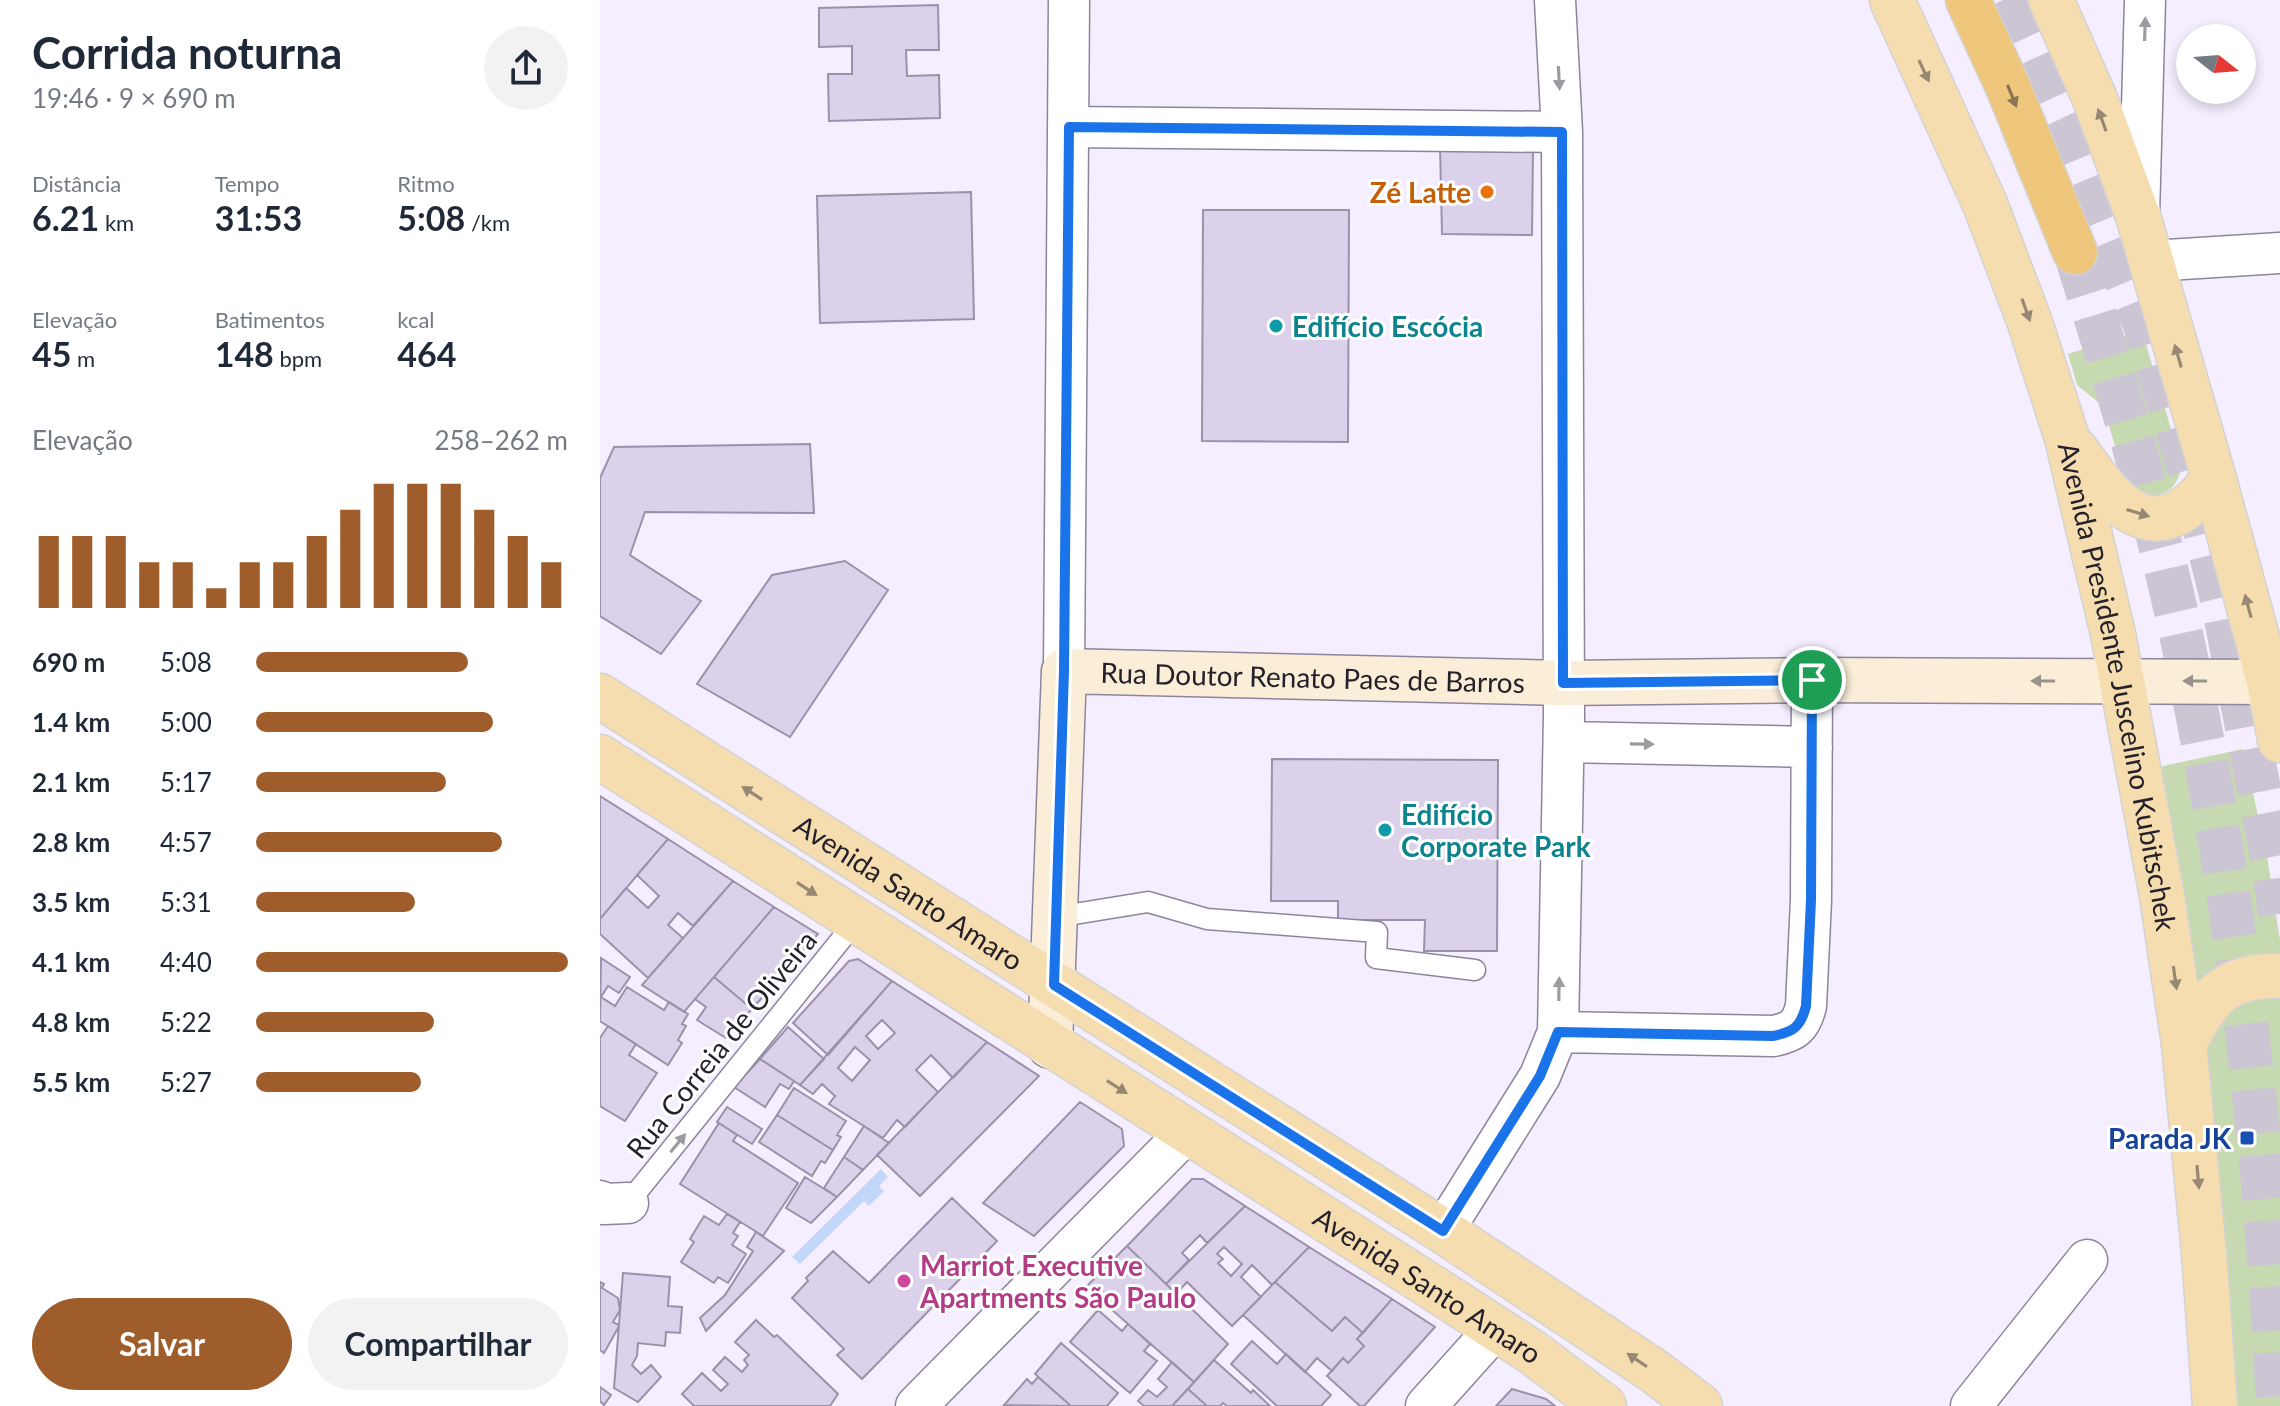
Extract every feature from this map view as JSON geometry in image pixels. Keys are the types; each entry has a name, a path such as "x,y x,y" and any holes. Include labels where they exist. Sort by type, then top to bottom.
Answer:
{"highway":[{"path":"1968,0 2008,87 2075,252"}],"main road":[{"name":"Avenida Presidente Juscelino Kubitschek","path":"1892,0 1985,204 2029,320 2067,438 2113,634 2162,896 2184,1044 2215,1406"},
{"path":"2051,0 2095,99 2139,219 2274,682 2280,740"},
{"path":"2067,438 2112,498 2124,509 2143,517 2163,518 2180,511 2194,502 2214,479"},
{"name":"Avenida Santo Amaro","path":"600,696 1443,1231 1654,1371 1700,1406"},
{"name":"Avenida Santo Amaro","path":"600,757 1496,1328 1604,1406"},
{"path":"2184,1044 2201,1011 2221,989 2241,979 2280,976"}],"street":[{"path":"1050,1046 1064,671 1069,0"},
{"path":"1443,1231 1540,1076 1558,1032 1564,742 1562,132 1555,0"},
{"path":"2139,219 2145,0"},
{"path":"1069,127 1562,132"},
{"path":"2151,261 2280,253"},
{"name":"Rua Doutor Renato Paes de Barros","path":"1064,671 1563,683 1812,680 2274,682"},
{"path":"1558,1032 1773,1036 1793,1032 1802,1020 1806,1006 1811,900 1812,680"},
{"path":"1564,742 1812,747"},
{"path":"916,1406 1188,1131"},
{"path":"1971,1406 2087,1260"},
{"path":"1426,1406 1496,1328"}],"lane":[{"path":"1056,917 1148,902 1207,919 1377,932 1376,958 1475,970"},
{"name":"Rua Correia de Oliveira","path":"614,1202 857,920"}],"green space":[{"path":"2142,331 2182,466 2169,490 2141,498 2127,486 2103,406 2077,385 2068,354"},
{"path":"2243,749 2267,856 2280,940 2280,1406 2224,1406 2149,769"}],"water":[{"path":"881,1169 888,1177 879,1186 884,1191 869,1206 864,1201 800,1264 792,1257"}],"building":[{"path":"938,5 939,50 906,50 907,76 939,75 940,118 829,121 828,74 852,74 852,46 819,47 819,8"},
{"name":"Zé Latte","path":"1440,145 1533,149 1532,235 1442,234"},
{"path":"971,192 974,319 820,323 817,196"},
{"name":"Edifício Escócia","path":"1203,210 1349,210 1348,442 1202,441"},
{"path":"810,444 814,513 645,512 630,555 701,601 661,654 600,616 600,478 614,447"},
{"path":"845,561 888,590 790,737 697,684 772,575"},
{"name":"Edifício Corporate Park","path":"1272,759 1498,760 1497,951 1424,951 1425,920 1338,920 1338,901 1271,901"},
{"path":"600,796 668,839 600,919"},
{"path":"668,839 733,881 693,926 678,913 668,925 683,938 648,978 600,934 600,919 626,888 648,908 659,896 637,875"},
{"path":"733,881 774,907 684,1012 642,985"},
{"path":"774,907 818,934 752,1009 714,977"},
{"path":"601,958 630,977 619,993 608,986 601,997 615,1006 627,987 664,1010 669,1002 688,1014 682,1024 686,1026 678,1040 682,1043 668,1065 600,1021"},
{"path":"858,959 892,981 828,1055 793,1023 849,961"},
{"path":"714,977 752,1009 726,1038 697,1020 706,1007 695,999"},
{"path":"892,981 987,1042 953,1078 931,1055 916,1070 938,1092 905,1127 897,1120 883,1138 829,1104 835,1096 822,1084 813,1094 800,1085","holes":["882,1020 895,1033 878,1049 866,1036","855,1047 870,1060 852,1081 838,1068"]},
{"path":"608,1026 636,1044 629,1055 657,1073 625,1121 600,1106 600,1038"},
{"path":"788,1027 824,1059 800,1085 760,1059"},
{"path":"987,1042 1039,1076 920,1196 877,1155"},
{"path":"760,1059 794,1081 789,1089 780,1084 765,1107 734,1087"},
{"path":"794,1088 846,1121 837,1135 841,1137 833,1150 777,1115"},
{"path":"1080,1102 1122,1129 1124,1146 1034,1236 983,1203"},
{"path":"727,1107 762,1129 752,1144 717,1122"},
{"path":"777,1115 833,1150 825,1163 821,1161 812,1176 759,1142"},
{"path":"719,1123 737,1135 733,1141 798,1183 763,1236 680,1184"},
{"path":"864,1126 889,1143 863,1170 844,1157"},
{"path":"844,1157 863,1170 837,1197 824,1188"},
{"path":"805,1177 837,1197 811,1223 786,1208"},
{"path":"1192,1179 1203,1179 1245,1206 1207,1243 1200,1235 1182,1253 1189,1260 1166,1284 1127,1246"},
{"path":"952,1198 997,1241 862,1379 837,1355 844,1349 792,1298 808,1281 806,1278 833,1251 869,1283"},
{"path":"1245,1206 1309,1247 1272,1285 1252,1265 1241,1277 1261,1297 1232,1326 1187,1282 1176,1294 1166,1284","holes":["1224,1247 1242,1264 1231,1276 1218,1263 1223,1259 1217,1254"]},
{"path":"727,1214 740,1222 733,1233 738,1236 732,1245 746,1254 728,1283 718,1277 714,1283 681,1262 694,1242 690,1239 704,1216 719,1225"},
{"path":"756,1232 784,1251 706,1331 700,1318 725,1295 753,1251 747,1247"},
{"path":"1127,1246 1228,1344 1194,1382 1086,1287"},
{"path":"1309,1247 1392,1299 1363,1333 1345,1317 1332,1331 1275,1282"},
{"path":"623,1273 670,1277 668,1306 682,1307 680,1333 666,1332 665,1346 638,1343 637,1356 632,1365 641,1374 651,1365 661,1377 638,1402 614,1388"},
{"path":"600,1282 604,1284 602,1288 618,1298 620,1310 613,1322 619,1325 618,1328 604,1353 600,1350"},
{"path":"1275,1282 1332,1331 1345,1317 1363,1333 1357,1339 1364,1346 1348,1363 1343,1358 1332,1371 1317,1358 1305,1372 1243,1315"},
{"path":"1392,1299 1435,1327 1364,1406 1360,1406 1327,1376 1343,1358 1348,1363 1364,1346 1357,1339"},
{"path":"1098,1310 1122,1331 1128,1324 1150,1344 1144,1351 1157,1361 1130,1393 1070,1342"},
{"path":"756,1320 774,1337 777,1335 838,1394 830,1406 694,1406 682,1394 702,1373 721,1391 728,1384 713,1370 725,1357 742,1372 748,1365 744,1360 749,1355 735,1342"},
{"path":"1252,1341 1277,1364 1286,1354 1331,1395 1321,1406 1277,1406 1231,1364"},
{"path":"1061,1343 1118,1393 1107,1406 1071,1406 1035,1374"},
{"path":"1214,1360 1270,1406 1227,1406 1223,1403 1207,1406 1188,1389"},
{"path":"1172,1362 1194,1382 1172,1406 1144,1406 1138,1401 1148,1390 1157,1397 1167,1387 1158,1379"},
{"path":"1038,1377 1071,1406 1004,1405 1027,1379 1032,1384"},
{"path":"600,1387 611,1395 604,1405 600,1401"},
{"path":"1188,1389 1207,1406 1172,1406"},
{"path":"1512,1389 1546,1399 1555,1406 1496,1406"}],"tunnel":[{"path":"2003,0 2061,124 2144,322 2192,478 2223,603 2273,862 2280,914"},
{"path":"2075,252 2120,398 2160,544 2183,643 2219,832 2257,1118 2278,1406"}],"place":[{"name":"Zé Latte","path":"1487,192"},
{"name":"Edifício Escócia","path":"1276,326"},
{"name":"Edifício Corporate Park","path":"1385,830"},
{"name":"Parada JK","path":"2247,1138"},
{"name":"Marriot Executive Apartments São Paulo","path":"904,1281"}],"route":[{"path":"1069,127 1562,132 1563,683 1812,680 1811,900 1806,1006 1802,1020 1793,1032 1773,1036 1558,1032 1540,1076 1443,1231 1054,985 1064,671 1069,127"}]}
